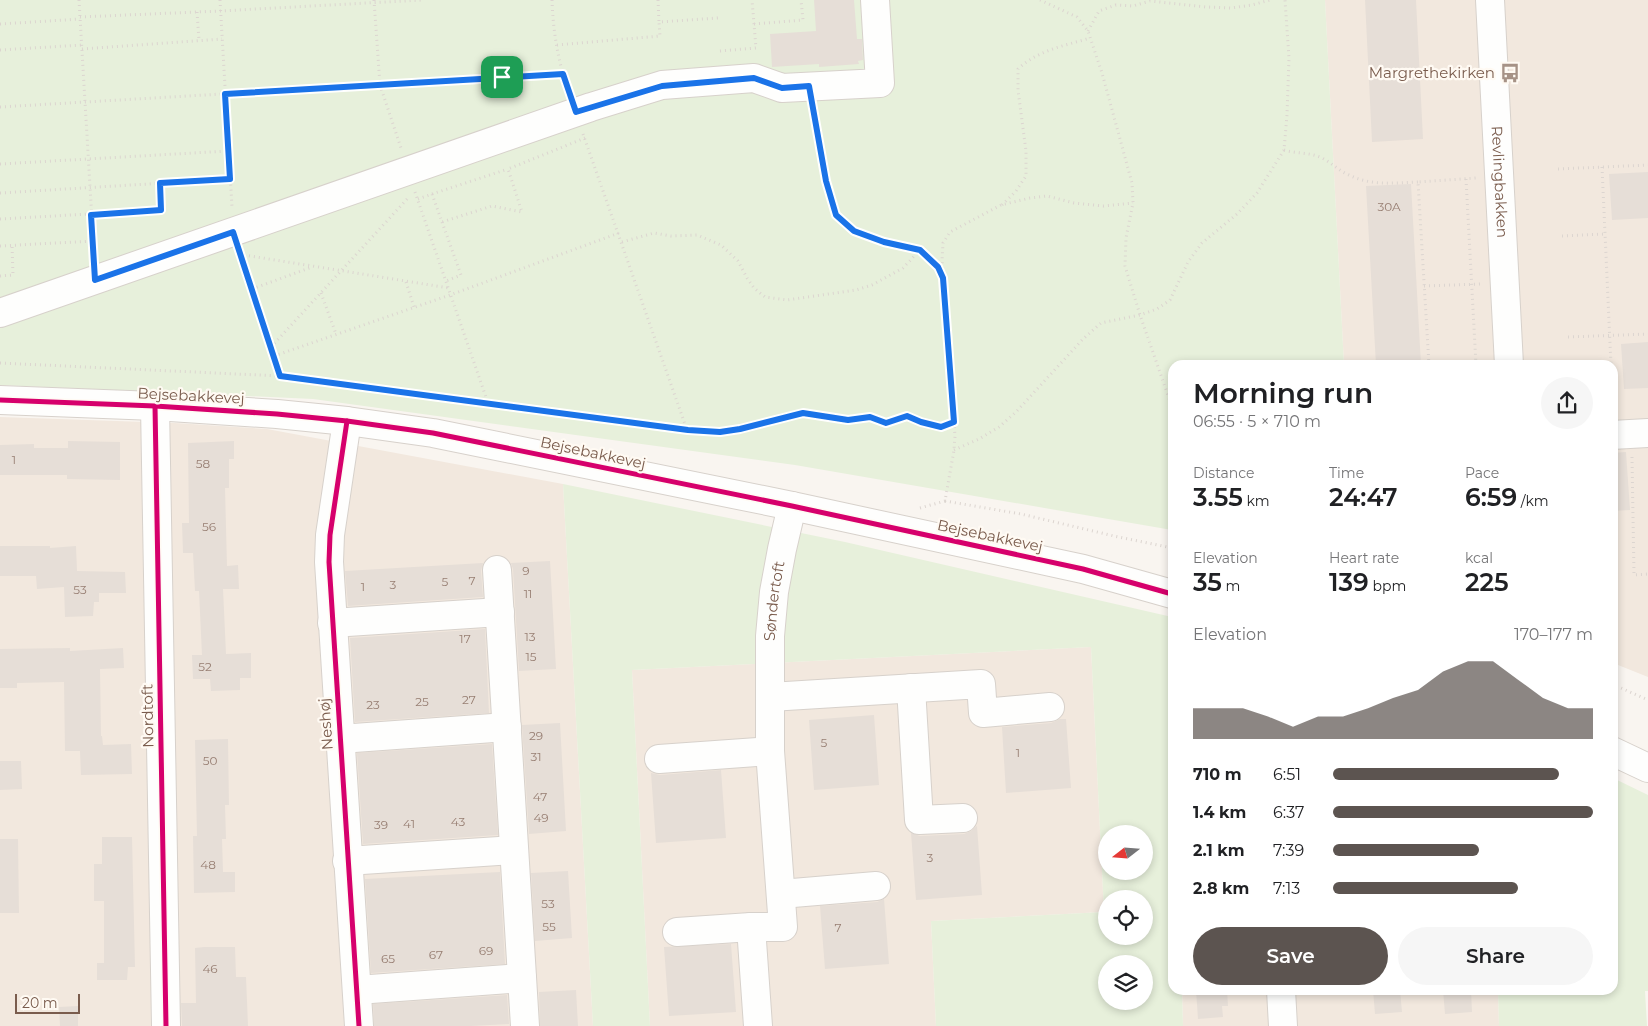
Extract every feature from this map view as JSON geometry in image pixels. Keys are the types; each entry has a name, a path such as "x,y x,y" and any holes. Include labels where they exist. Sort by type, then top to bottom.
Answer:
{"street":[{"path":"0,313 95,280 237,243 412,181 576,112 662,86 754,78 782,88 880,83 875,0"},
{"name":"Revlingbakken","path":"1490,0 1509,360"},
{"name":"Bejsebakkevej","path":"0,400 155,406 277,414 347,421 433,433 792,506 1083,569 1168,593"},
{"name":"Nordtoft","path":"155,406 166,1026"},
{"name":"Neshøj","path":"347,421 330,535 329,562 359,1026"},
{"name":"Søndertoft","path":"677,932 751,927 783,927 770,751 770,636 774,592 792,506"},
{"path":"497,570 525,1026"},
{"path":"332,623 500,612"},
{"path":"770,697 981,684 983,713 1050,708"},
{"path":"910,688 919,820 963,818"},
{"name":"Neshøj","path":"340,739 507,727"},
{"path":"659,759 770,751"},
{"path":"1618,754 1648,768"},
{"path":"347,861 514,850"},
{"path":"781,894 876,886"},
{"path":"751,927 758,1026"},
{"path":"356,990 522,978"},
{"path":"1281,995 1283,1026"}],"path":[{"path":"79,0 95,280"},
{"path":"220,0 228,151 237,243 280,376"},
{"path":"0,24 422,0"},
{"path":"552,0 552,24 563,74 576,112"},
{"path":"557,44 660,36 658,0"},
{"path":"720,51 756,48 752,0"},
{"path":"754,24 803,20 801,0"},
{"path":"1040,0 1078,16 1088,31 1102,73 1132,183 1133,203 1126,238 1125,266 1168,396"},
{"path":"1088,31 1098,11 1116,5 1133,6 1150,1 1206,8 1231,8 1270,0"},
{"path":"954,450 980,439 999,427 1016,412 1083,339 1101,323 1140,315 1157,309 1170,300 1188,262 1202,244 1237,214 1257,193 1284,150 1289,58 1285,0"},
{"path":"271,347 343,271 412,181 380,85 374,2"},
{"path":"197,12 198,40"},
{"path":"659,22 718,18"},
{"path":"1001,205 1016,191 1026,176 1026,151 1019,97 1018,69 1026,61 1047,50 1090,38"},
{"path":"0,50 222,39"},
{"path":"0,107 563,74"},
{"path":"809,86 826,181 836,215 854,231 884,242 920,250 938,267 943,278"},
{"path":"488,403 418,199 508,169 585,138 688,430"},
{"path":"1284,150 1296,154 1311,154 1323,158 1350,176 1376,184 1499,177"},
{"path":"0,164 228,151"},
{"path":"1558,169 1648,165"},
{"path":"1602,167 1611,360"},
{"path":"442,222 492,206 522,212 508,169"},
{"path":"0,193 230,179"},
{"path":"1466,179 1476,360"},
{"path":"1418,182 1429,360"},
{"path":"0,219 161,210 160,183"},
{"path":"432,194 461,275 446,281"},
{"path":"945,501 954,450 954,422 943,278 943,243 950,232 1001,205 1030,198 1048,196 1103,206 1133,203"},
{"path":"274,356 450,295 619,233"},
{"path":"622,242 654,233 671,236 696,235 721,245 738,261 746,278 765,297 787,300 856,290 872,285 903,268 920,250"},
{"path":"1562,236 1605,234"},
{"path":"0,246 93,241"},
{"path":"237,243 315,266 448,288"},
{"path":"0,276 13,275 12,245"},
{"path":"252,289 315,266"},
{"path":"406,282 414,307"},
{"path":"1424,286 1472,284"},
{"path":"321,293 336,334"},
{"path":"1568,337 1648,334"},
{"path":"0,363 280,376 688,430 720,432 740,429 803,413 848,420 870,417 886,423 907,416 941,427 954,422"},
{"path":"1618,410 1625,410 1632,458 1634,575 1648,574"},
{"path":"917,509 945,501 1020,514 1168,547"},
{"path":"1618,687 1648,700"}],"shaded area":[{"path":"1325,0 1648,0 1648,677 1618,665 1618,360 1344,360"},
{"path":"0,417 175,423 267,429 563,484 593,1026 0,1026"},
{"path":"1091,647 1100,825 1098,825 1098,880 1102,880 1103,890 1098,890 1098,912 931,921 936,1026 650,1026 632,670"},
{"path":"1182,995 1498,995 1499,1026 1183,1026"}],"green space":[{"path":"0,0 1325,0 1344,360 1168,360 1168,529 795,465 313,399 0,385"},
{"path":"563,484 845,542 1168,616 1168,995 1182,995 1183,1026 936,1026 931,921 1098,912 1098,945 1153,945 1153,890 1103,890 1102,880 1153,880 1153,825 1100,825 1091,647 632,670 650,1026 593,1026"},
{"path":"1618,780 1648,795 1648,991 1645,991 1647,1026 1499,1026 1498,995 1618,995"}],"building":[{"path":"814,0 854,0 857,39 862,39 863,60 858,61 859,64 819,67 819,64 772,67 770,34 816,31"},
{"path":"1365,0 1416,0 1423,139 1372,142"},
{"path":"1648,172 1648,218 1612,220 1609,174"},
{"path":"1411,184 1421,360 1376,360 1366,186"},
{"path":"1648,342 1648,388 1624,389 1621,344"},
{"path":"68,441 120,442 120,480 67,479 67,475 0,475 0,445 34,444 34,448 68,448"},
{"path":"234,441 234,459 229,459 229,488 225,488 227,566 238,565 239,589 223,589 226,654 251,653 251,678 240,678 240,690 211,691 210,679 193,679 192,655 202,655 199,591 195,591 193,553 183,553 182,523 189,523 188,443"},
{"path":"1626,452 1630,510 1618,511 1618,453"},
{"path":"0,546 50,546 50,548 76,546 77,571 125,572 126,593 99,593 99,602 94,602 93,616 65,617 64,587 37,589 36,576 0,576"},
{"path":"550,561 556,669 519,671 513,569 511,563"},
{"path":"483,563 481,571 483,597 348,606 345,571"},
{"path":"485,629 489,713 355,722 350,638"},
{"path":"70,648 70,651 123,648 124,668 100,669 101,736 103,745 131,744 132,774 81,775 80,751 65,751 64,682 17,683 17,688 0,688 0,649"},
{"path":"874,715 879,785 814,790 809,720"},
{"path":"1060,719 1066,719 1071,788 1006,793 1002,727 1051,723"},
{"path":"560,723 566,831 529,834 522,725"},
{"path":"228,739 229,805 225,805 226,839 222,839 223,872 235,872 235,892 194,893 193,836 197,836 195,740"},
{"path":"492,744 498,835 363,844 357,753"},
{"path":"0,761 21,761 22,789 0,790"},
{"path":"721,770 726,838 656,843 651,773 660,775"},
{"path":"977,826 982,895 916,900 911,833 920,836 964,834"},
{"path":"102,837 132,837 135,967 128,967 127,980 97,980 97,963 104,963 104,901 94,901 94,864 102,864"},
{"path":"0,839 18,839 19,913 0,913"},
{"path":"568,871 572,938 535,941 531,873"},
{"path":"500,872 505,964 371,973 365,879"},
{"path":"884,899 889,964 825,969 820,906 877,902"},
{"path":"731,944 736,1012 669,1016 664,947"},
{"path":"235,947 236,977 246,977 248,1026 182,1026 181,1003 196,1003 195,948"},
{"path":"576,990 578,1026 540,1026 539,992"},
{"path":"507,995 509,1024 374,1026 373,1004"},
{"path":"1196,995 1227,995 1228,1006 1222,1006 1223,1017 1198,1019"},
{"path":"1373,995 1400,995 1402,1012 1375,1014"},
{"path":"1443,995 1471,995 1472,1012 1445,1014"},
{"path":"78,1006 78,1026 60,1026 59,1007"}],"cycle path":[{"path":"0,400 155,406 277,414 347,421 433,433 792,506 1083,569 1168,593"},
{"path":"155,406 166,1026"},
{"path":"347,421 330,535 329,562 359,1026"}],"place":[{"name":"Margrethekirken","path":"1510,73"}],"route":[{"path":"563,74 576,112 662,86 754,78 782,88 809,86 826,181 836,215 854,231 884,242 920,250 938,267 943,278 954,422 941,427 907,416 886,423 870,417 848,420 803,413 740,429 720,432 688,430 280,376 233,232 95,280 91,215 161,210 160,183 230,179 225,94 502,77 563,74"}]}
